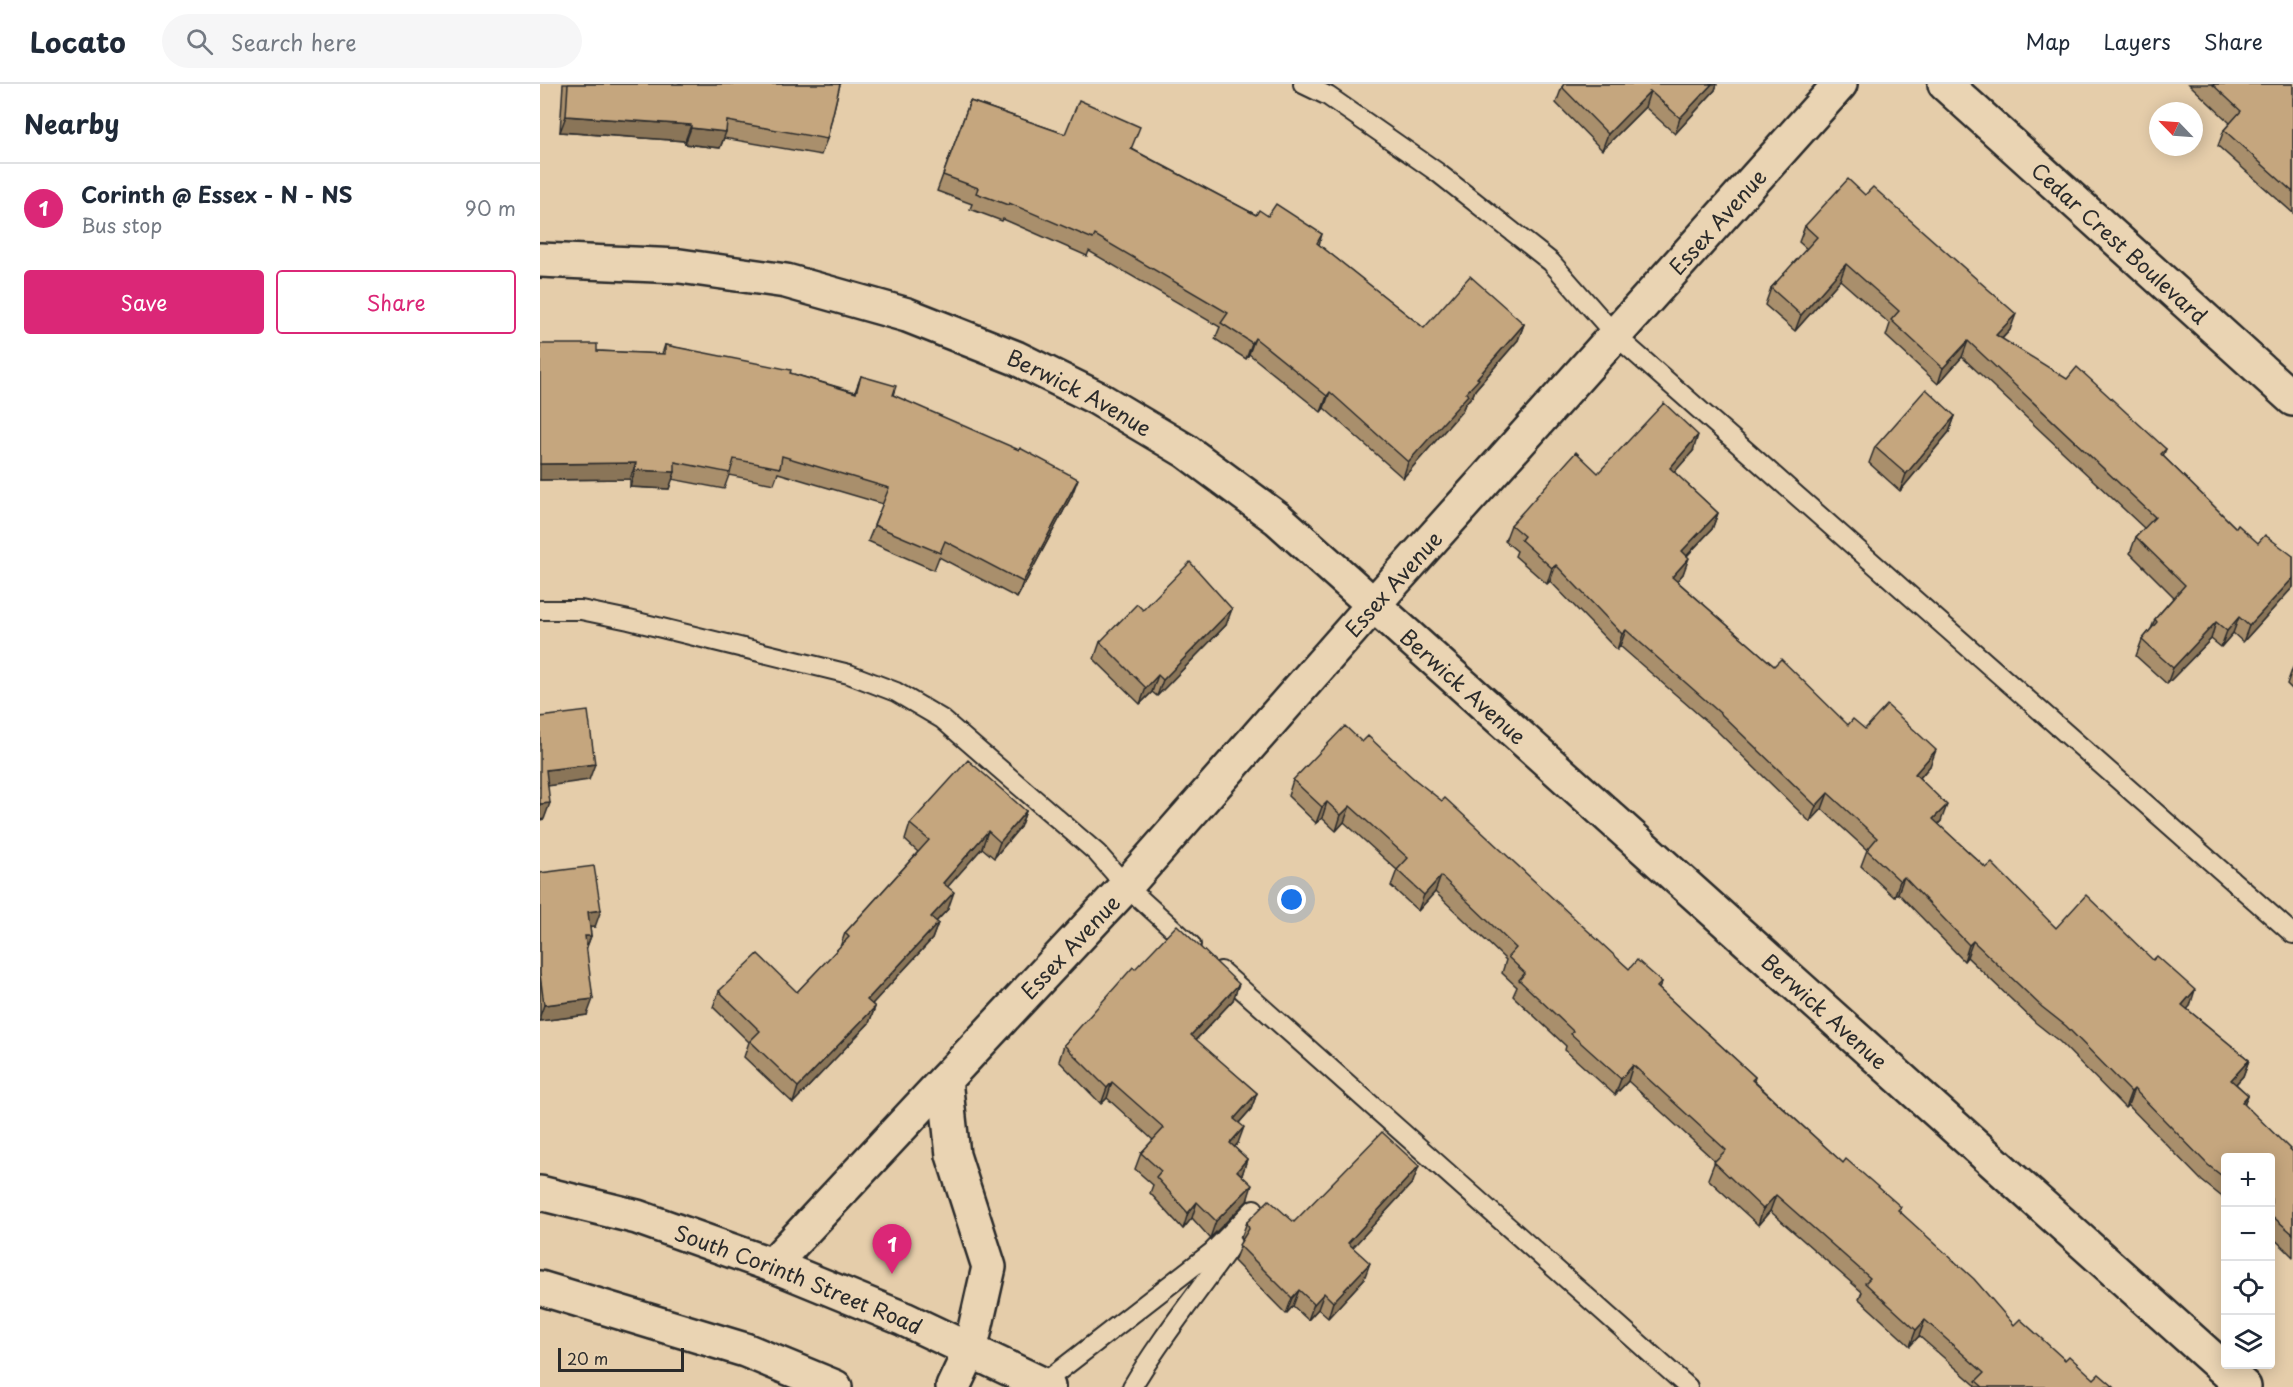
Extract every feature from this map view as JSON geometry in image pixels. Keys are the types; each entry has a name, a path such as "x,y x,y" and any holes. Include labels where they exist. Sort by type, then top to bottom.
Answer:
{"street":[{"name":"Essex Avenue","path":"772,1265 1126,886 1374,604 1840,84"},
{"name":"Cedar Crest Boulevard","path":"1945,84 2293,399"},
{"name":"Berwick Avenue","path":"540,260 680,266 786,281 907,315 1016,358 1097,398 1186,451 1278,519 2244,1387"},
{"path":"945,1080 953,1155 989,1267 970,1351 953,1387"},
{"name":"South Corinth Street Road","path":"540,1193 637,1217 772,1265 904,1319 1045,1386"},
{"path":"540,1288 745,1350 835,1387"}],"lane":[{"path":"1303,84 1328,96 1437,172 1551,262 1616,336 2293,934"},
{"path":"540,610 581,610 849,674 896,692 942,719 1097,853 1126,886 1688,1387"},
{"path":"1045,1386 1212,1252 1254,1209 1202,1288 1152,1353 1132,1387"}],"building":[{"path":"568,84 840,84 827,139 727,121 726,132 691,128 691,125 566,116"},
{"path":"1564,84 1712,84 1680,118 1650,91 1608,134 1562,87"},
{"path":"2212,84 2293,84 2293,192 2224,130 2241,111"},
{"path":"1079,100 1140,127 1131,149 1256,215 1259,210 1268,216 1276,204 1322,234 1317,243 1424,328 1470,276 1524,324 1477,378 1479,379 1466,393 1468,395 1408,462 1330,392 1327,396 1255,338 1252,343 1221,323 1228,313 1095,235 1093,239 1009,203 1008,205 976,193 978,188 943,175 970,101 1065,134"},
{"path":"1848,179 1865,195 1873,187 2016,314 1996,335 2067,379 2077,367 2166,449 2161,454 2236,528 2238,525 2258,543 2265,535 2293,556 2293,578 2249,626 2239,617 2227,631 2216,622 2173,668 2142,640 2157,622 2155,619 2185,585 2136,537 2155,517 1968,341 1943,368 1891,320 1899,311 1846,264 1801,315 1771,288 1817,237 1805,226"},
{"path":"540,344 597,344 597,351 665,354 665,345 791,370 790,373 856,393 861,376 896,386 893,395 1019,450 1020,448 1078,479 1023,582 945,541 940,553 874,525 889,488 782,456 780,468 734,459 730,473 675,462 675,472 635,470 636,463 540,464"},
{"path":"1926,389 1955,416 1906,474 1875,447"},
{"path":"1664,403 1698,435 1670,468 1718,513 1682,551 1689,558 1672,577 1774,666 1781,659 1848,725 1853,719 1865,729 1887,705 1936,750 1915,774 1947,805 1933,819 1986,868 1992,863 2056,928 2086,895 2153,960 2157,956 2195,990 2182,1005 2249,1060 2231,1080 2248,1095 2242,1102 2293,1152 2293,1234 2275,1218 2275,1153 2221,1153 2221,1175 2208,1165 2134,1089 2131,1092 2066,1026 2042,1007 1973,941 1969,945 1904,877 1900,881 1867,850 1877,838 1828,793 1816,806 1720,713 1626,630 1622,634 1556,565 1552,568 1521,540 1524,536 1511,525 1576,452 1598,473"},
{"path":"1190,562 1232,609 1163,680 1158,675 1146,688 1100,642 1137,604 1143,610"},
{"path":"588,711 595,764 546,770 550,803 540,804 540,717"},
{"path":"1345,726 1362,742 1368,736 1413,778 1442,801 1445,798 1629,969 1637,960 1662,982 1657,987 1755,1077 1752,1080 1843,1163 1846,1159 1901,1207 1898,1210 1974,1279 2014,1325 2020,1319 2065,1360 2069,1356 2094,1379 2099,1374 2114,1387 1983,1387 1976,1381 1984,1373 1925,1320 1916,1330 1865,1283 1870,1278 1776,1195 1763,1209 1714,1162 1726,1150 1633,1065 1621,1079 1571,1034 1573,1031 1519,980 1525,973 1508,957 1516,948 1441,876 1424,895 1397,870 1408,858 1350,806 1341,815 1327,802 1322,807 1293,780"},
{"path":"968,760 1026,811 1000,842 988,831 943,883 954,892 931,917 938,923 867,1000 875,1007 798,1087 750,1041 760,1031 719,991 758,954 797,992 849,937 845,933 929,840 910,824"},
{"path":"594,866 601,910 588,912 591,936 585,936 593,999 544,1005 540,974 540,873"},
{"path":"1177,925 1239,984 1191,1035 1257,1093 1234,1119 1244,1127 1230,1143 1247,1159 1237,1171 1252,1185 1216,1221 1197,1202 1188,1213 1156,1177 1161,1171 1141,1153 1164,1128 1112,1082 1107,1088 1064,1045 1133,967 1135,969"},
{"path":"1382,1132 1419,1166 1348,1243 1370,1263 1333,1302 1324,1293 1314,1304 1299,1290 1292,1298 1239,1245 1249,1229 1247,1222 1269,1200 1294,1222"}],"place":[{"name":"Corinth @ Essex - N - NS","path":"892,1274"}]}
